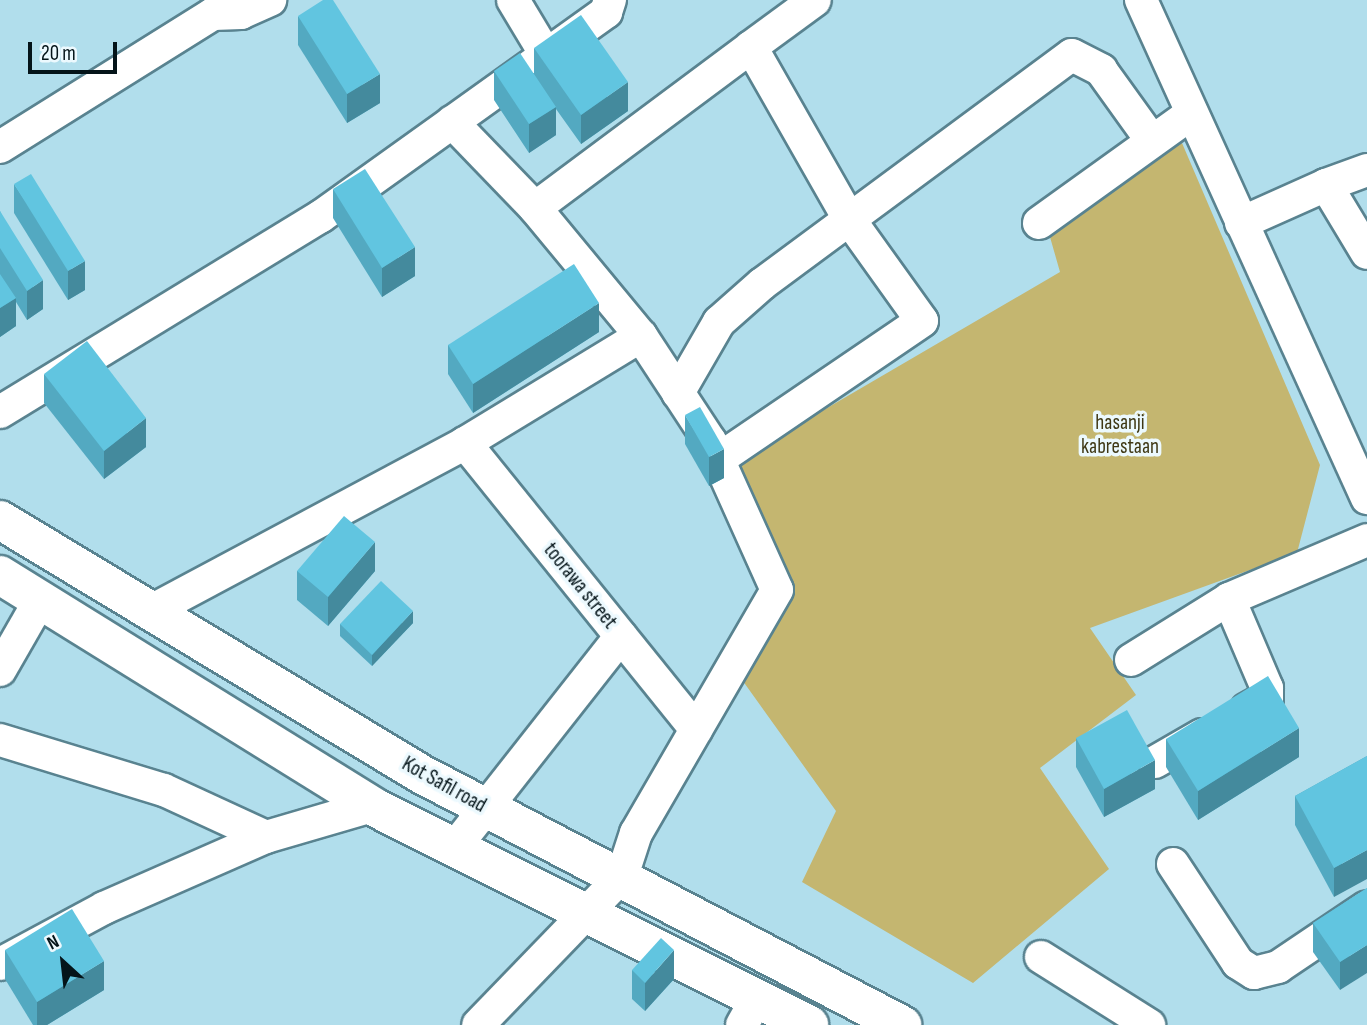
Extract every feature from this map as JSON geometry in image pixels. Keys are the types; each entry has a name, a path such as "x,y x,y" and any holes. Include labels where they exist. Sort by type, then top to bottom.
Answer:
{"main road":[{"name":"Kot Safil road","path":"0,520 149,612 486,808 622,876 902,1025"},
{"path":"0,575 39,602 372,806 592,913 749,1012 809,1025"}],"street":[{"path":"0,148 210,7 241,13 270,0"},
{"path":"513,0 546,55"},
{"path":"0,412 320,217 606,12 610,0"},
{"path":"535,208 816,0"},
{"path":"1141,0 1367,498"},
{"path":"719,460 922,321 849,219 751,47"},
{"path":"678,393 719,322 849,219 1072,55 1101,70 1152,141"},
{"path":"1039,223 1192,113"},
{"path":"452,122 535,208 641,337 719,460 777,590 636,833 622,876 592,913 478,1025"},
{"path":"1241,223 1367,170"},
{"path":"1326,185 1367,253"},
{"path":"149,612 465,443 641,337"},
{"name":"toorawa street","path":"465,443 696,729"},
{"path":"1131,660 1229,599 1367,540"},
{"path":"1155,762 1267,698 1229,599"},
{"path":"0,670 39,602"},
{"path":"455,847 621,636"},
{"path":"0,740 164,790 266,837"},
{"path":"0,964 104,908 266,837 372,806"},
{"path":"1173,864 1238,962 1254,973 1278,967 1367,907"},
{"path":"1041,957 1149,1025"}],"green space":[{"name":"hasanji kabrestaan","path":"1182,143 1320,465 1297,553 1090,628 1136,695 1040,768 1109,869 973,983 802,882 836,811 740,677 790,590 731,464 1060,272 1044,216"}],"building":[{"path":"323,0 333,0 380,74 347,94 298,16"},
{"path":"581,15 628,82 581,115 534,48"},
{"path":"520,53 556,107 529,124 494,71"},
{"path":"365,169 415,247 382,268 333,189"},
{"path":"31,174 85,261 68,271 14,184"},
{"path":"0,211 43,280 27,291 0,248"},
{"path":"574,264 599,303 473,384 448,345"},
{"path":"0,274 16,298 0,308"},
{"path":"87,341 146,418 104,451 44,374"},
{"path":"700,407 724,449 709,457 685,415"},
{"path":"344,516 375,542 328,597 297,571"},
{"path":"381,581 413,611 372,655 340,624"},
{"path":"1268,676 1299,728 1198,791 1166,739"},
{"path":"1127,710 1155,760 1104,789 1076,738"},
{"path":"1367,756 1367,850 1334,868 1295,796"},
{"path":"1367,888 1367,945 1340,962 1313,923"},
{"path":"72,909 104,961 37,1002 5,950"},
{"path":"661,938 674,950 645,983 632,970"}]}
